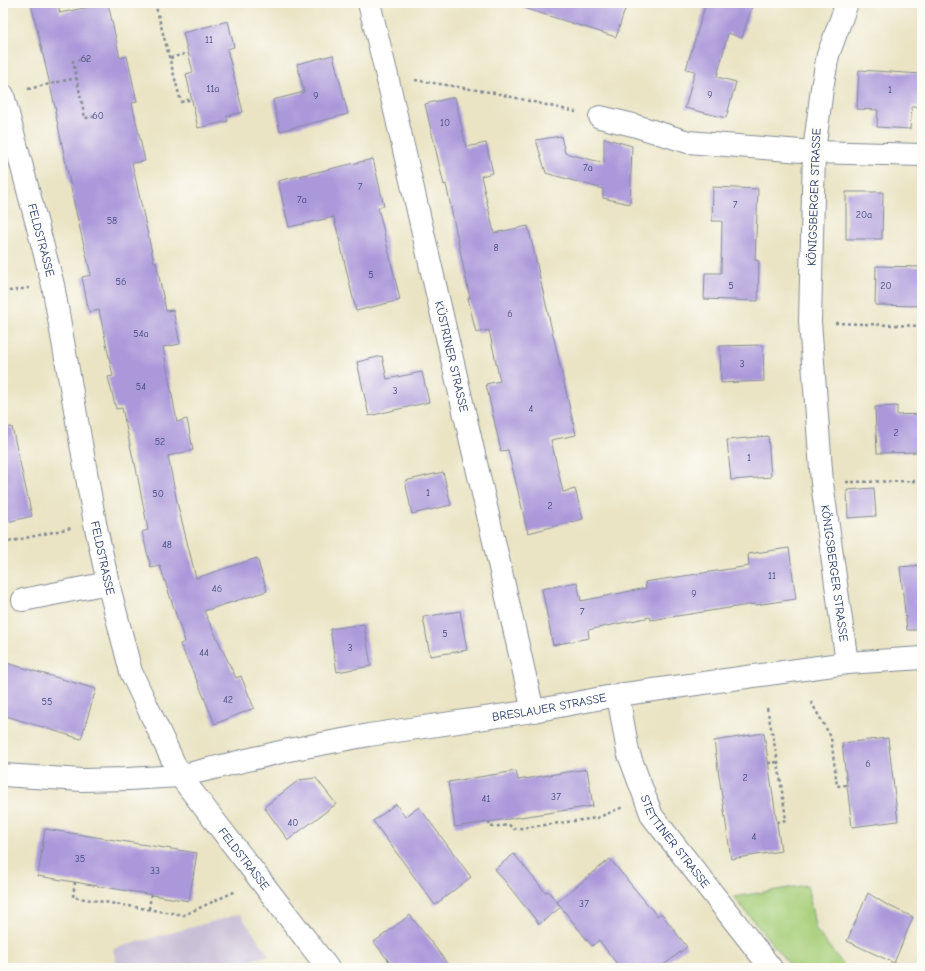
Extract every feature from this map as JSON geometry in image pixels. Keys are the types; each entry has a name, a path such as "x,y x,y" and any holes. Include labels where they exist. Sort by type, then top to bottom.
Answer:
{"street":[{"name":"KÜSTRINER STRASSE","path":"369,3 533,711"},
{"name":"KÖNIGSBERGER STRASSE","path":"847,3 828,55 822,88 814,152 810,322 822,483 847,663"},
{"name":"FELDSTRASSE","path":"3,95 53,285 95,523 108,583 131,672 180,776 328,968"},
{"path":"600,117 688,142 814,152 922,155"},
{"path":"23,600 108,583"},
{"name":"BRESLAUER STRASSE","path":"3,775 82,780 180,776 289,750 362,736 533,711 618,695 847,663 922,658"},
{"name":"STETTINER STRASSE","path":"618,695 628,752 652,816 771,968"}],"path":[{"path":"155,3 181,102 192,99"},
{"path":"170,58 188,53"},
{"path":"86,58 73,61 76,78 85,118 98,116"},
{"path":"387,76 494,93 600,117"},
{"path":"25,89 76,78"},
{"path":"810,322 922,326"},
{"path":"822,483 922,480"},
{"path":"3,543 95,523"},
{"path":"811,702 831,737 837,786 847,785"},
{"path":"767,708 778,762 786,820 777,822"},
{"path":"768,763 778,762"},
{"path":"489,822 490,827 509,825 514,829 597,818 645,798"},
{"path":"559,819 560,823"},
{"path":"75,882 73,897 184,914 260,880"},
{"path":"149,909 151,895"}],"shaded area":[{"path":"240,914 269,955 249,961 250,968 118,968 113,949"}],"green space":[{"path":"807,885 816,930 846,968 792,968 734,897"}],"building":[{"path":"31,3 58,3 60,13 108,3 120,58 127,56 137,102 132,103 145,161 132,163 154,262 156,262 166,311 173,310 180,344 163,347 177,422 187,419 193,450 168,456 177,502 196,578 257,558 267,591 204,611 236,678 241,676 254,708 215,724 180,644 185,642 160,566 151,568 142,532 148,530 135,463 122,408 116,409 108,377 113,376 99,310 89,312 82,277 91,275"},
{"path":"525,3 627,3 616,37 524,8"},
{"path":"706,3 753,3 742,38 728,33 717,77 736,82 726,118 685,108 695,71 686,69"},
{"path":"228,21 234,47 227,49 243,112 227,116 228,121 198,128 186,74 193,72 183,33"},
{"path":"333,55 348,114 280,131 273,100 304,92 297,64"},
{"path":"859,70 922,74 922,107 912,106 910,129 877,127 878,110 857,109"},
{"path":"455,97 466,147 486,143 493,173 481,176 494,233 528,226 576,435 551,440 563,492 575,489 583,519 528,533 508,450 501,451 486,384 500,381 489,330 476,333 446,184 444,185 425,104"},
{"path":"561,136 565,153 604,163 604,138 632,146 630,204 603,198 603,189 546,173 536,140"},
{"path":"373,159 384,206 378,207 400,300 356,311 334,217 289,227 278,181"},
{"path":"713,187 758,189 755,260 759,261 758,301 704,299 705,273 721,273 722,221 712,221"},
{"path":"846,192 883,192 882,239 846,239"},
{"path":"876,266 922,267 922,306 875,305"},
{"path":"763,345 764,381 721,383 720,346"},
{"path":"382,356 387,379 422,372 429,402 369,416 357,362"},
{"path":"897,406 897,415 922,414 922,452 877,453 875,407"},
{"path":"12,427 32,516 3,523 3,428"},
{"path":"768,436 771,477 731,480 727,440"},
{"path":"443,472 451,505 412,514 405,481"},
{"path":"874,488 876,516 848,518 847,490"},
{"path":"789,548 796,599 651,620 650,617 588,630 589,638 553,645 542,589 577,582 581,601 646,588 645,582 749,566 748,554"},
{"path":"922,565 922,630 907,630 900,567"},
{"path":"460,611 467,650 430,656 423,617"},
{"path":"364,624 371,666 337,672 330,629"},
{"path":"3,662 96,689 81,739 3,715"},
{"path":"764,733 781,851 731,859 714,741"},
{"path":"888,738 898,821 852,827 842,743"},
{"path":"587,769 593,806 455,827 448,782 516,771 518,780"},
{"path":"316,778 336,804 288,840 264,807 299,780"},
{"path":"396,804 405,817 419,807 471,877 435,905 373,821"},
{"path":"45,829 197,853 189,901 38,876"},
{"path":"514,854 545,892 548,891 561,907 539,924 495,869"},
{"path":"610,859 657,916 661,913 687,947 660,968 620,968 599,940 592,946 557,902"},
{"path":"868,893 887,905 913,917 894,963 847,941"},
{"path":"410,915 451,968 394,968 374,942"}]}
